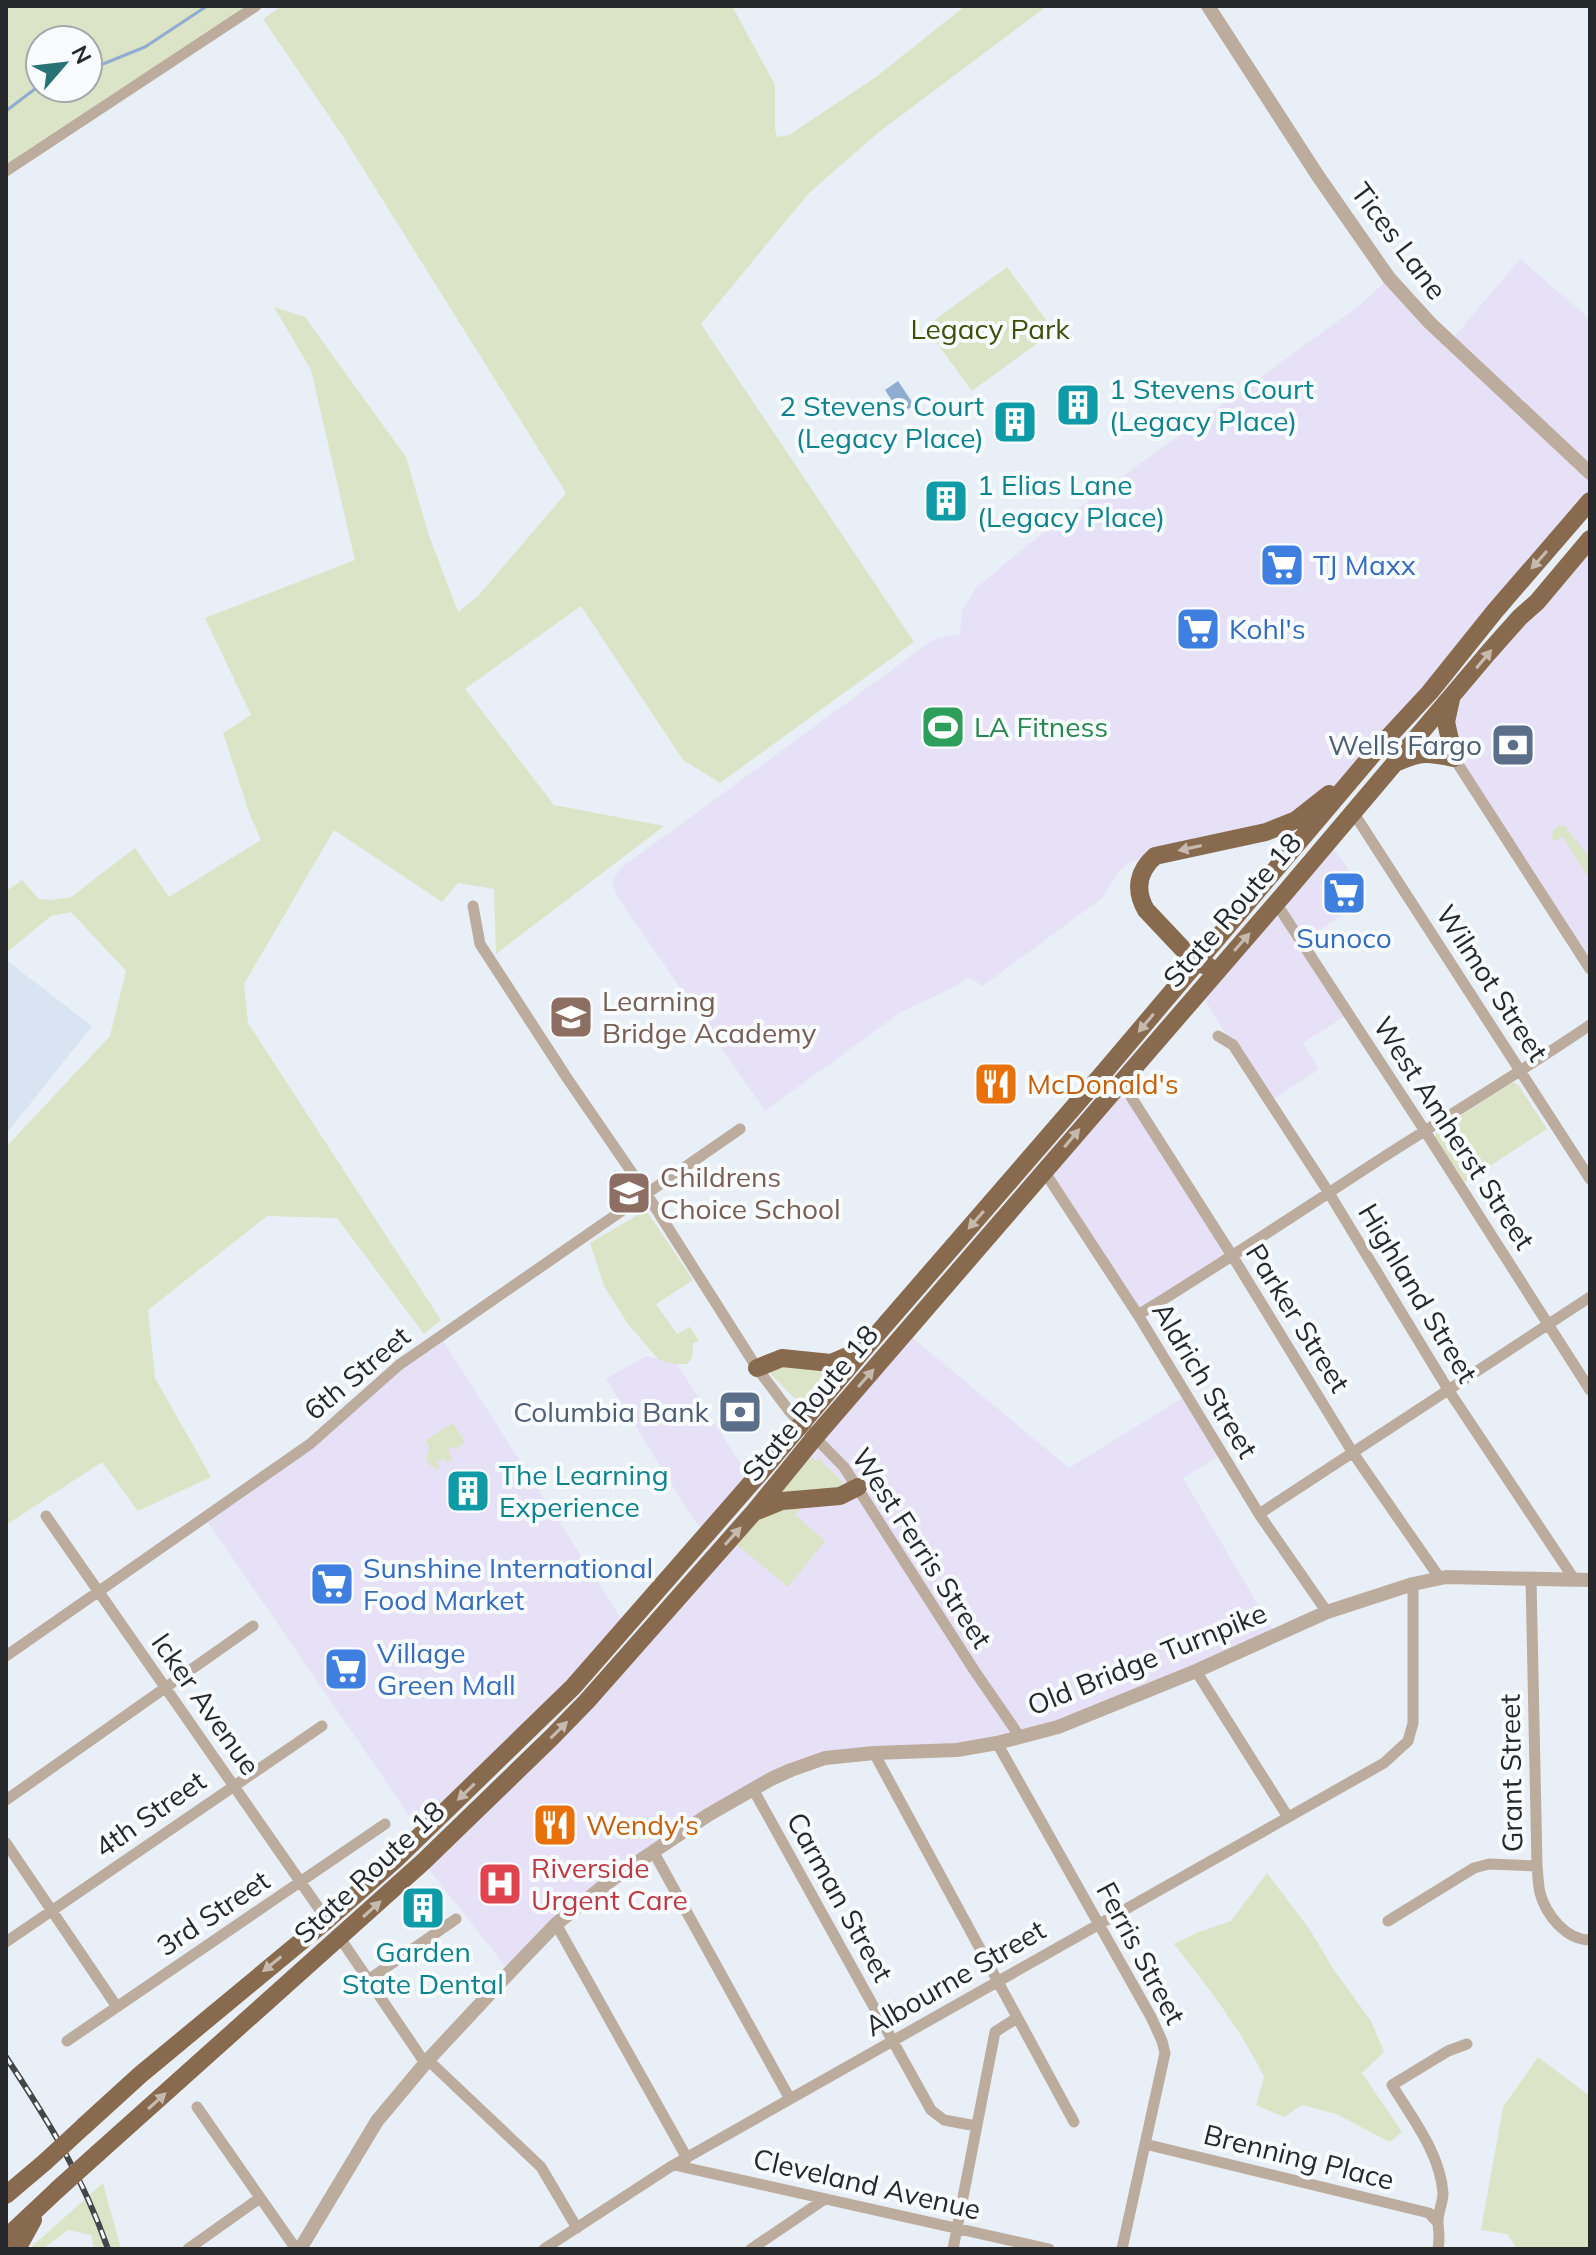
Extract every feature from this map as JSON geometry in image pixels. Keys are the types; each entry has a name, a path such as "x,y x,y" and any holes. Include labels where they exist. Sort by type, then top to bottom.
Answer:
{"highway":[{"name":"State Route 18","path":"6,2238 340,1938 481,1808 577,1712 754,1512 865,1348 1357,773 1430,692 1590,501"},
{"name":"State Route 18","path":"6,2195 191,2031 327,1920 404,1851 573,1687 1044,1171 1590,539"},
{"path":"1396,763 1426,753 1454,758 1446,722 1452,697"},
{"path":"1219,968 1196,963 1146,910 1140,900 1139,882 1144,866 1155,856 1266,832 1296,820 1357,773"},
{"path":"757,1368 782,1358 831,1363 865,1348"},
{"path":"754,1512 782,1501 840,1496 858,1487"},
{"path":"17,2249 40,2206"}],"street":[{"path":"6,171 256,6"},
{"name":"Tices Lane","path":"1208,6 1318,176 1389,278 1430,323 1590,473"},
{"path":"1454,758 1590,969"},
{"name":"Wilmot Street","path":"1353,812 1590,1179"},
{"name":"West Amherst Street","path":"1276,903 1590,1390"},
{"name":"West Ferris Street","path":"473,906 480,944 646,1193 757,1368 844,1467 1020,1737"},
{"path":"1138,1315 1233,1257 1590,1025"},
{"name":"Highland Street","path":"1218,1036 1233,1045 1329,1193 1449,1391 1574,1579"},
{"name":"Parker Street","path":"1121,1081 1353,1453 1439,1577"},
{"name":"6th Street","path":"6,1656 310,1444 399,1365 740,1129"},
{"name":"Aldrich Street","path":"1044,1171 1138,1315 1259,1514 1327,1612"},
{"path":"1259,1514 1590,1297"},
{"name":"Icker Avenue","path":"46,1516 327,1920"},
{"name":"Old Bridge Turnpike","path":"298,2249 377,2121 427,2062 556,1924 653,1851 753,1789 791,1770 825,1758 934,1752 997,1743 1058,1727 1196,1671 1327,1612 1439,1577 1590,1580"},
{"name":"Grant Street","path":"1531,1578 1540,1892 1550,1914 1564,1930 1578,1938 1590,1940"},
{"name":"Albourne Street","path":"544,2249 674,2165 1384,1763 1408,1741 1413,1723 1413,1584"},
{"path":"6,1800 253,1626"},
{"path":"1196,1671 1288,1817"},
{"name":"4th Street","path":"6,1942 322,1726"},
{"name":"Ferris Street","path":"997,1743 1151,2017 1165,2053 1122,2249"},
{"path":"874,1753 1074,2122"},
{"name":"Carman Street","path":"753,1789 931,2110 944,2120 976,2126"},
{"name":"3rd Street","path":"67,2041 385,1824"},
{"path":"6,1843 117,2007"},
{"path":"653,1851 790,2099"},
{"path":"1388,1921 1474,1868 1489,1864 1537,1866"},
{"path":"368,1980 456,1919"},
{"path":"556,1924 687,2158"},
{"path":"340,1938 427,2062 541,2167 577,2228"},
{"path":"953,2249 995,2032 1017,2018"},
{"path":"1438,2249 1441,2233 1438,2223 1443,2196 1434,2154 1392,2085 1448,2051 1467,2044"},
{"path":"197,2107 298,2249"},
{"name":"Brenning Place","path":"1145,2144 1429,2213 1438,2223"},
{"name":"Cleveland Avenue","path":"674,2165 1049,2249"},
{"path":"188,2249 260,2198"},
{"path":"751,2249 825,2199"}],"shaded area":[{"path":"1520,259 1590,319 1590,501 1357,773 1266,832 1132,861 1119,871 1102,898 983,986 968,977 901,1012 765,1111 617,896 612,881 621,868 934,639 960,634 962,610 976,588 1030,543 1359,306 1389,278 1450,342"},
{"path":"1590,539 1590,969 1454,758 1448,709"},
{"path":"1328,842 1365,900 1302,942 1348,1014 1303,1043 1319,1069 1269,1102 1199,991"},
{"path":"6,960 92,1026 6,1134"},
{"path":"1121,1081 1233,1257 1138,1315 1044,1171"},
{"path":"906,1332 1069,1468 1187,1395 1222,1454 1183,1478 1276,1635 1020,1737 874,1753 791,1770 653,1851 510,1972 423,1862 481,1808"},
{"path":"440,1336 626,1626 422,1834 205,1518 310,1444"},
{"path":"646,1356 677,1364 752,1482 707,1533 694,1520 606,1379"}],"green space":[{"path":"6,6 256,6 130,90 113,107 6,175"},
{"path":"282,6 732,6 775,85 777,137 789,135 876,77 965,6 1047,6 879,132 809,193 701,324 914,642 720,783 683,760 581,606 465,689 554,805 664,826 496,954 494,889 458,883 442,902 334,830 244,984 248,1023 441,1320 424,1334 337,1218 267,1216 148,1310 155,1378 211,1477 138,1511 102,1462 6,1525 6,1147 110,1036 126,971 71,912 51,916 6,953 6,891 22,880 39,899 71,897 135,848 169,897 261,840 223,733 251,715 205,618 355,560 311,370 274,307 305,317 406,457 429,536 458,612 478,596 566,493 344,138 263,19"},
{"name":"Legacy Park","path":"1007,267 1054,331 972,391 925,327"},
{"path":"1564,825 1590,858 1590,880 1563,837 1555,841 1552,838 1555,829"},
{"path":"1513,1082 1519,1086 1547,1129 1465,1182 1435,1138 1437,1131"},
{"path":"646,1210 693,1280 656,1304 677,1334 690,1327 699,1341 693,1343 692,1358 687,1364 659,1360 628,1324 604,1286 590,1243"},
{"path":"774,1365 833,1368 804,1404 798,1402 770,1373"},
{"path":"451,1424 465,1442 456,1449 454,1446 448,1450 453,1459 447,1463 444,1459 437,1462 440,1468 436,1470 426,1459 429,1448 426,1440"},
{"path":"811,1457 817,1461 819,1459 843,1482 839,1488 783,1493 785,1488"},
{"path":"802,1507 795,1515 825,1541 788,1587 736,1544 768,1512"},
{"path":"1267,1873 1310,1930 1371,2021 1384,2052 1362,2073 1402,2132 1390,2142 1336,2114 1302,2105 1284,2117 1256,2105 1264,2077 1255,2059 1211,1992 1174,1944 1231,1921"},
{"path":"1538,2057 1590,2094 1590,2249 1517,2249 1507,2234 1481,2230 1503,2107"},
{"path":"103,2183 121,2249 94,2249 91,2235 68,2230 43,2249 29,2249"}],"water":[{"path":"898,381 914,405 901,414 885,390"}],"waterway":[{"path":"104,64 145,47 207,6"},
{"path":"6,111 24,97"}],"railway":[{"path":"6,2057 63,2150 87,2197 108,2249"}],"place":[{"name":"1 Stevens Court (Legacy Place)","path":"1078,405"},
{"name":"2 Stevens Court (Legacy Place)","path":"1015,422"},
{"name":"1 Elias Lane (Legacy Place)","path":"946,501"},
{"name":"TJ Maxx","path":"1282,565"},
{"name":"Kohl's","path":"1198,629"},
{"name":"LA Fitness","path":"943,727"},
{"name":"Wells Fargo","path":"1513,745"},
{"name":"Sunoco","path":"1344,893"},
{"name":"Learning Bridge Academy","path":"571,1017"},
{"name":"McDonald's","path":"996,1084"},
{"name":"Childrens Choice School","path":"629,1193"},
{"name":"Columbia Bank","path":"740,1412"},
{"name":"The Learning Experience","path":"468,1491"},
{"name":"Sunshine International Food Market","path":"332,1584"},
{"name":"Village Green Mall","path":"346,1669"},
{"name":"Wendy's","path":"555,1825"},
{"name":"Riverside Urgent Care","path":"500,1884"},
{"name":"Garden State Dental","path":"423,1908"}]}
